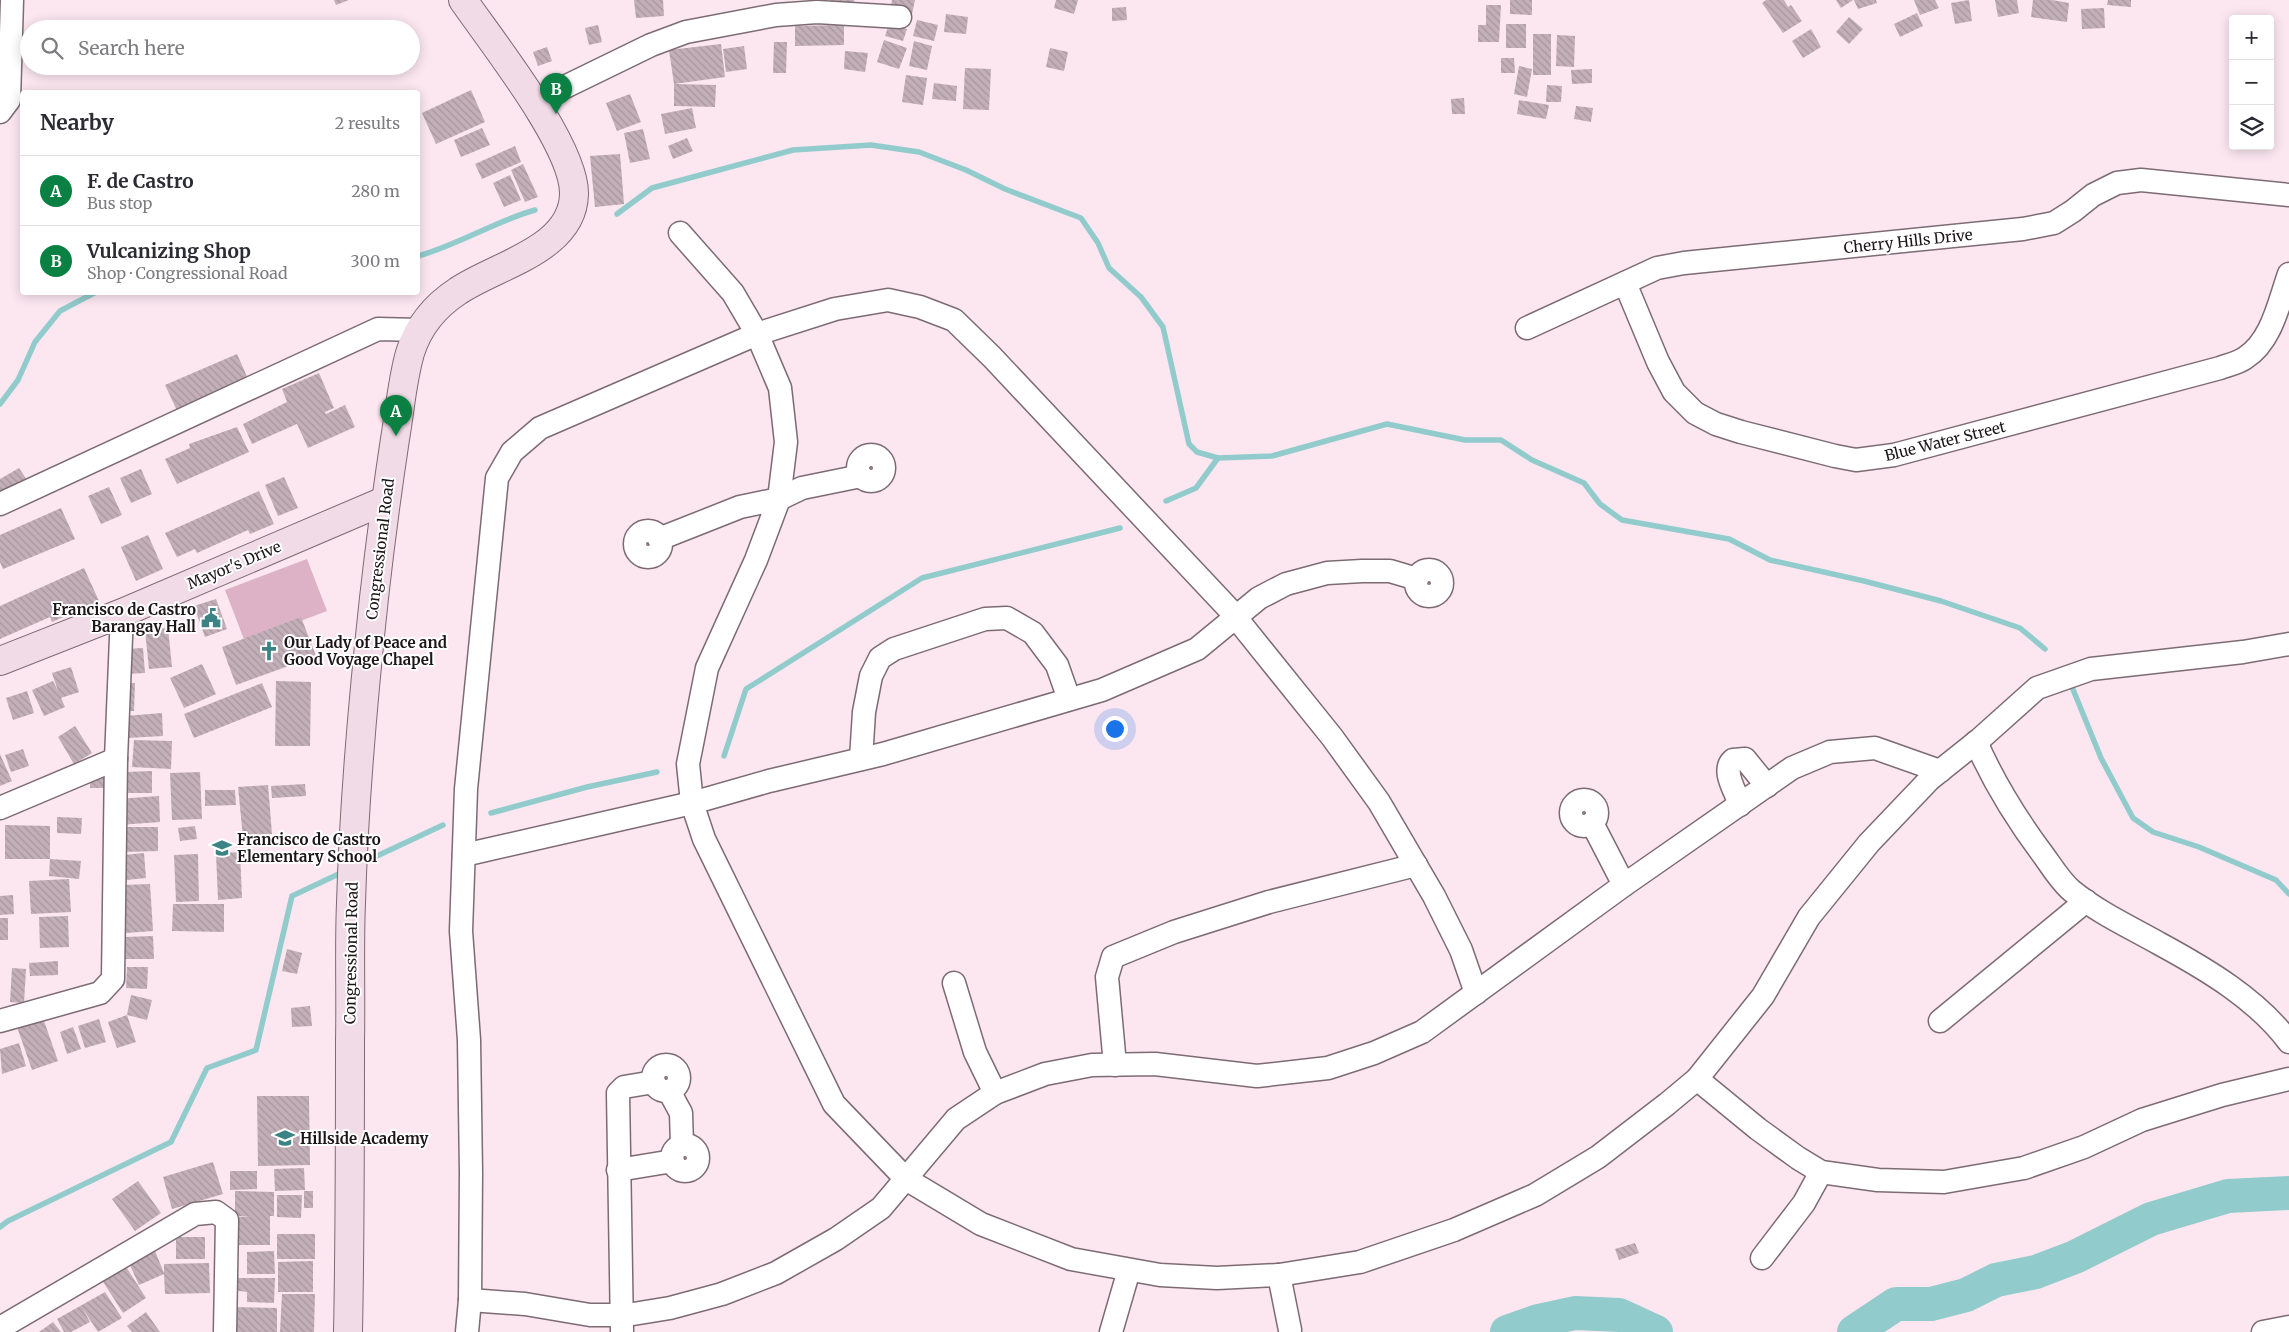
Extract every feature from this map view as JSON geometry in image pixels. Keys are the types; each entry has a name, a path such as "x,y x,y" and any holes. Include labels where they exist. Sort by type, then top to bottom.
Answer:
{"main road":[{"name":"Congressional Road","path":"354,1331 351,908 354,828 360,728 384,501 400,397 410,355 420,330 435,309 458,291 542,246 555,236 568,219 574,194 570,165 534,102 463,0"},
{"name":"Mayor's Drive","path":"0,661 122,613 384,501"}],"street":[{"path":"0,112 9,100 12,0"},
{"path":"534,102 635,53 686,32 784,14 817,12 900,17"},
{"name":"Cherry Hills Drive","path":"1527,328 1657,268 1684,263 2023,229 2054,223 2073,211 2092,195 2116,183 2142,180 2289,194"},
{"path":"680,233 733,293 757,334 780,388 786,442 779,499 756,560 707,668 688,764 692,803 704,838 834,1104 906,1179 981,1224 1071,1259 1160,1275 1217,1278 1279,1275 1360,1262 1454,1230 1534,1195 1598,1158 1697,1079 1763,996 1809,917 1869,843 1930,779 1976,742 2037,688 2091,669 2243,652 2289,644"},
{"name":"Blue Water Street","path":"1625,284 1674,392 1695,413 1716,424 1741,432 1856,460 1894,455 2211,371 2245,359 2261,345 2270,327 2289,274"},
{"path":"467,1332 470,1300 469,1040 461,930 466,789 498,478 512,452 540,428 757,334 835,309 888,300 920,307 954,320 992,357 1236,618 1332,737 1379,802 1416,865 1461,950 1476,993"},
{"path":"0,504 378,329 420,330"},
{"path":"659,539 740,507 779,499 802,488 861,476"},
{"path":"464,854 692,803 769,781 861,759 1102,690 1196,649 1259,598 1286,584 1327,573 1390,571 1418,579"},
{"path":"0,1021 100,993 113,979 116,759 122,613"},
{"path":"861,759 866,703 871,676 880,658 894,649 985,619 1006,618 1033,633 1057,666 1069,699"},
{"path":"1976,742 1990,773 2018,820 2071,890 2116,922 2160,944 2207,972 2244,998 2278,1028 2289,1042"},
{"path":"470,1300 525,1304 590,1315 621,1323 722,1294 776,1273 836,1239 881,1208 956,1119 994,1093 1045,1074 1092,1065 1155,1064 1257,1076 1328,1068 1374,1053 1422,1032 1624,885 1792,768 1830,752 1875,748 1940,771"},
{"path":"0,808 116,759"},
{"path":"1740,805 1727,774 1728,766 1733,760 1745,759 1767,786"},
{"path":"1592,823 1624,885"},
{"path":"1115,1065 1107,977 1113,957 1174,932 1270,902 1416,865"},
{"path":"1940,1021 2086,901"},
{"path":"954,983 975,1052 994,1093"},
{"path":"1697,1079 1758,1129 1822,1172 1878,1180 1944,1182 2024,1168 2084,1147 2142,1120 2222,1095 2289,1079"},
{"path":"618,1170 678,1153 681,1113 661,1086 624,1087 618,1093 618,1170 621,1323"},
{"path":"1762,1258 1804,1203 1822,1172"},
{"path":"0,1328 196,1214 216,1212 227,1220 222,1330"},
{"path":"1111,1332 1129,1270"},
{"path":"1279,1275 1290,1330"},
{"path":"2263,1332 2289,1327"}],"shaded area":[{"path":"307,559 327,611 245,642 225,590"}],"building":[{"path":"334,0 349,0 336,5"},
{"path":"634,0 663,0 664,16 636,18"},
{"path":"830,0 854,0 852,13 829,9"},
{"path":"892,0 915,0 912,14 890,9"},
{"path":"1056,0 1078,0 1074,14 1054,8"},
{"path":"1510,0 1532,0 1532,15 1510,14"},
{"path":"1766,0 1784,0 1788,7 1791,5 1802,21 1783,33 1762,3"},
{"path":"1836,0 1853,0 1841,8"},
{"path":"1854,0 1876,0 1877,3 1858,9"},
{"path":"1914,0 1935,0 1939,8 1920,15"},
{"path":"1969,0 1972,21 1955,24 1951,3"},
{"path":"1995,0 2017,0 2019,13 1998,17"},
{"path":"2033,0 2052,0 2069,3 2067,22 2031,17"},
{"path":"2108,0 2131,0 2131,7 2107,5"},
{"path":"1486,5 1501,5 1499,42 1478,42 1478,25 1486,25"},
{"path":"1126,7 1127,20 1112,21 1112,8"},
{"path":"2104,8 2105,28 2082,29 2081,9"},
{"path":"1917,13 1923,26 1900,37 1894,24"},
{"path":"946,14 968,17 966,34 944,32"},
{"path":"1849,17 1863,29 1849,44 1836,32"},
{"path":"917,20 938,25 934,41 913,36"},
{"path":"889,24 907,29 903,41 885,36"},
{"path":"1506,24 1526,24 1526,48 1506,48"},
{"path":"598,25 602,42 589,45 585,28"},
{"path":"844,25 844,45 795,46 795,26"},
{"path":"1811,29 1821,47 1803,58 1792,41"},
{"path":"1533,34 1551,34 1551,75 1533,75"},
{"path":"1557,35 1575,36 1574,67 1556,66"},
{"path":"884,40 907,48 899,69 877,62"},
{"path":"914,41 932,46 927,70 909,66"},
{"path":"774,42 787,42 786,73 773,73"},
{"path":"721,44 725,77 674,84 669,50"},
{"path":"744,46 747,69 726,72 723,49"},
{"path":"547,47 552,61 538,66 533,52"},
{"path":"1050,48 1068,52 1064,71 1046,67"},
{"path":"845,51 868,53 865,72 844,69"},
{"path":"1501,58 1514,58 1515,73 1501,73"},
{"path":"1519,66 1532,69 1527,97 1514,94"},
{"path":"965,68 991,69 989,110 963,109"},
{"path":"1592,69 1592,83 1572,84 1571,70"},
{"path":"906,75 927,78 923,105 902,102"},
{"path":"934,83 957,86 956,101 932,99"},
{"path":"674,84 716,85 715,107 674,106"},
{"path":"1547,85 1562,86 1561,102 1546,102"},
{"path":"471,90 485,122 436,144 422,113"},
{"path":"630,94 641,122 617,131 606,103"},
{"path":"1464,98 1465,114 1452,114 1451,99"},
{"path":"1519,100 1549,105 1546,119 1517,114"},
{"path":"1576,106 1593,108 1591,122 1574,119"},
{"path":"692,108 696,128 665,134 661,114"},
{"path":"482,128 490,145 461,157 454,140"},
{"path":"643,129 650,159 630,163 624,133"},
{"path":"687,138 693,151 673,159 668,146"},
{"path":"515,146 521,162 482,179 475,164"},
{"path":"620,154 624,204 595,207 590,156"},
{"path":"523,164 538,197 525,202 511,170"},
{"path":"510,175 521,200 504,207 493,183"},
{"path":"237,354 249,381 180,417 165,385"},
{"path":"319,373 334,408 325,412 326,414 345,405 355,427 308,448 297,424 252,444 243,424 287,402 282,389"},
{"path":"237,427 249,452 177,484 165,459 190,448 189,444"},
{"path":"19,468 29,483 0,500 0,479"},
{"path":"141,469 152,494 131,503 120,478"},
{"path":"284,477 298,508 278,516 265,485"},
{"path":"109,487 122,515 101,524 88,496"},
{"path":"259,491 274,524 250,534 248,530 197,553 195,549 177,557 165,533"},
{"path":"61,508 75,539 3,569 0,562 0,535"},
{"path":"148,535 163,569 136,581 121,547"},
{"path":"84,568 99,601 52,622 50,617 0,639 0,606"},
{"name":"Francisco de Castro Barangay Hall","path":"216,599 227,629 205,637 194,606"},
{"name":"Our Lady of Peace and Good Voyage Chapel","path":"301,617 316,656 236,685 222,647"},
{"path":"168,628 172,667 149,669 145,630"},
{"path":"143,648 145,673 124,674 123,649"},
{"path":"202,664 216,694 184,708 170,678"},
{"path":"71,667 79,692 61,698 65,707 44,716 32,690 53,681 58,691 52,673"},
{"path":"276,681 311,682 310,746 275,746"},
{"path":"121,683 135,683 134,711 120,711"},
{"path":"262,683 272,707 194,738 184,714"},
{"path":"27,691 34,713 13,720 6,698"},
{"path":"162,713 163,736 127,738 125,716"},
{"path":"75,726 92,753 74,764 58,737"},
{"path":"134,740 172,741 171,769 132,767"},
{"path":"23,749 29,766 11,772 5,755"},
{"path":"0,754 12,781 0,786"},
{"path":"152,771 152,793 126,793 125,772"},
{"path":"200,772 202,819 172,820 170,773"},
{"path":"90,774 109,774 109,788 90,788"},
{"path":"305,784 306,796 272,798 271,786"},
{"path":"268,785 272,834 243,837 238,787"},
{"path":"205,790 235,790 236,805 205,806"},
{"path":"159,796 160,822 119,825 117,799"},
{"path":"57,817 82,818 81,834 57,833"},
{"path":"5,825 50,826 50,859 5,859"},
{"path":"195,826 197,839 180,841 178,828"},
{"path":"121,827 158,827 158,851 122,852"},
{"path":"240,852 242,898 218,900 216,853"},
{"path":"144,853 146,878 126,880 124,855"},
{"path":"198,854 199,901 176,902 174,855"},
{"path":"50,859 81,861 79,879 49,876"},
{"path":"69,879 71,912 31,914 29,881"},
{"path":"150,884 153,931 126,933 123,885"},
{"path":"13,895 14,914 0,915 0,896"},
{"path":"173,904 224,904 224,932 172,931"},
{"path":"68,916 69,947 40,948 39,917"},
{"path":"0,918 8,918 8,940 0,940"},
{"path":"153,936 154,959 125,959 125,937"},
{"path":"287,949 302,953 297,974 282,971"},
{"path":"58,961 58,975 30,976 29,963"},
{"path":"127,967 148,967 147,989 126,988"},
{"path":"12,968 26,969 24,1003 10,1002"},
{"path":"131,995 152,1000 147,1020 127,1015"},
{"path":"310,1006 312,1026 292,1027 291,1008"},
{"path":"127,1015 136,1042 117,1048 108,1022"},
{"path":"43,1018 58,1061 32,1070 17,1027"},
{"path":"99,1019 106,1042 85,1048 78,1026"},
{"path":"73,1027 81,1049 67,1054 60,1032"},
{"path":"19,1043 26,1066 2,1074 0,1049"},
{"path":"257,1096 309,1096 310,1165 258,1166"},
{"path":"213,1162 223,1194 172,1209 163,1177"},
{"path":"304,1168 305,1190 275,1191 274,1169"},
{"path":"230,1171 257,1171 257,1189 230,1190"},
{"path":"138,1181 161,1213 135,1231 112,1199"},
{"path":"235,1191 274,1192 274,1216 270,1216 270,1245 237,1245 237,1217 251,1216 235,1216"},
{"path":"304,1191 313,1191 313,1208 304,1208"},
{"path":"277,1195 302,1195 301,1218 277,1217"},
{"path":"277,1234 315,1234 315,1259 277,1259"},
{"path":"176,1237 205,1237 205,1259 176,1259"},
{"path":"1635,1243 1639,1253 1619,1260 1615,1249"},
{"path":"155,1251 164,1273 164,1264 209,1263 210,1293 165,1294 164,1274 139,1285 129,1263"},
{"path":"274,1251 275,1274 247,1274 247,1252"},
{"path":"313,1261 313,1292 278,1292 278,1262"},
{"path":"123,1262 146,1298 123,1313 100,1277"},
{"path":"233,1278 275,1278 274,1303 247,1302 247,1292 232,1290"},
{"path":"105,1292 122,1318 98,1332 83,1309 90,1322 71,1332 64,1332 57,1319"},
{"path":"282,1294 315,1294 314,1332 280,1332"},
{"path":"233,1307 277,1308 277,1332 233,1332"},
{"path":"146,1312 160,1332 132,1332 127,1326"},
{"path":"53,1322 61,1332 39,1332"}],"waterway":[{"path":"617,214 652,188 793,150 871,145 919,152 966,170 1005,189 1081,218 1098,243 1109,268 1141,297 1163,327 1189,444 1197,452 1218,458 1272,456 1387,424 1465,440 1501,440 1532,460 1584,483 1600,504 1622,520 1729,539 1770,560 1941,601 2020,628 2045,649"},
{"path":"420,255 448,246 506,220 535,210"},
{"path":"0,404 18,380 35,342 60,311 90,295"},
{"path":"1166,501 1196,488 1218,458"},
{"path":"724,756 746,689 922,578 1120,528"},
{"path":"2070,682 2101,758 2133,818 2153,832 2199,847 2276,880 2289,894"},
{"path":"491,813 587,787 657,772"},
{"path":"360,864 443,825"},
{"path":"0,1227 8,1221 171,1142 207,1068 256,1050 292,896 345,871"},
{"path":"1854,1332 1896,1304 1931,1304 1966,1295 1996,1280 2036,1272 2075,1257 2151,1219 2228,1196 2289,1193"},
{"path":"1507,1332 1538,1321 1575,1313 1619,1315 1656,1332"}],"place":[{"name":"Vulcanizing Shop","path":"556,114"},
{"name":"F. de Castro","path":"396,436"},
{"name":"Francisco de Castro Barangay Hall","path":"211,618"},
{"name":"Our Lady of Peace and Good Voyage Chapel","path":"269,651"},
{"name":"Francisco de Castro Elementary School","path":"222,848"},
{"name":"Hillside Academy","path":"285,1138"}]}
